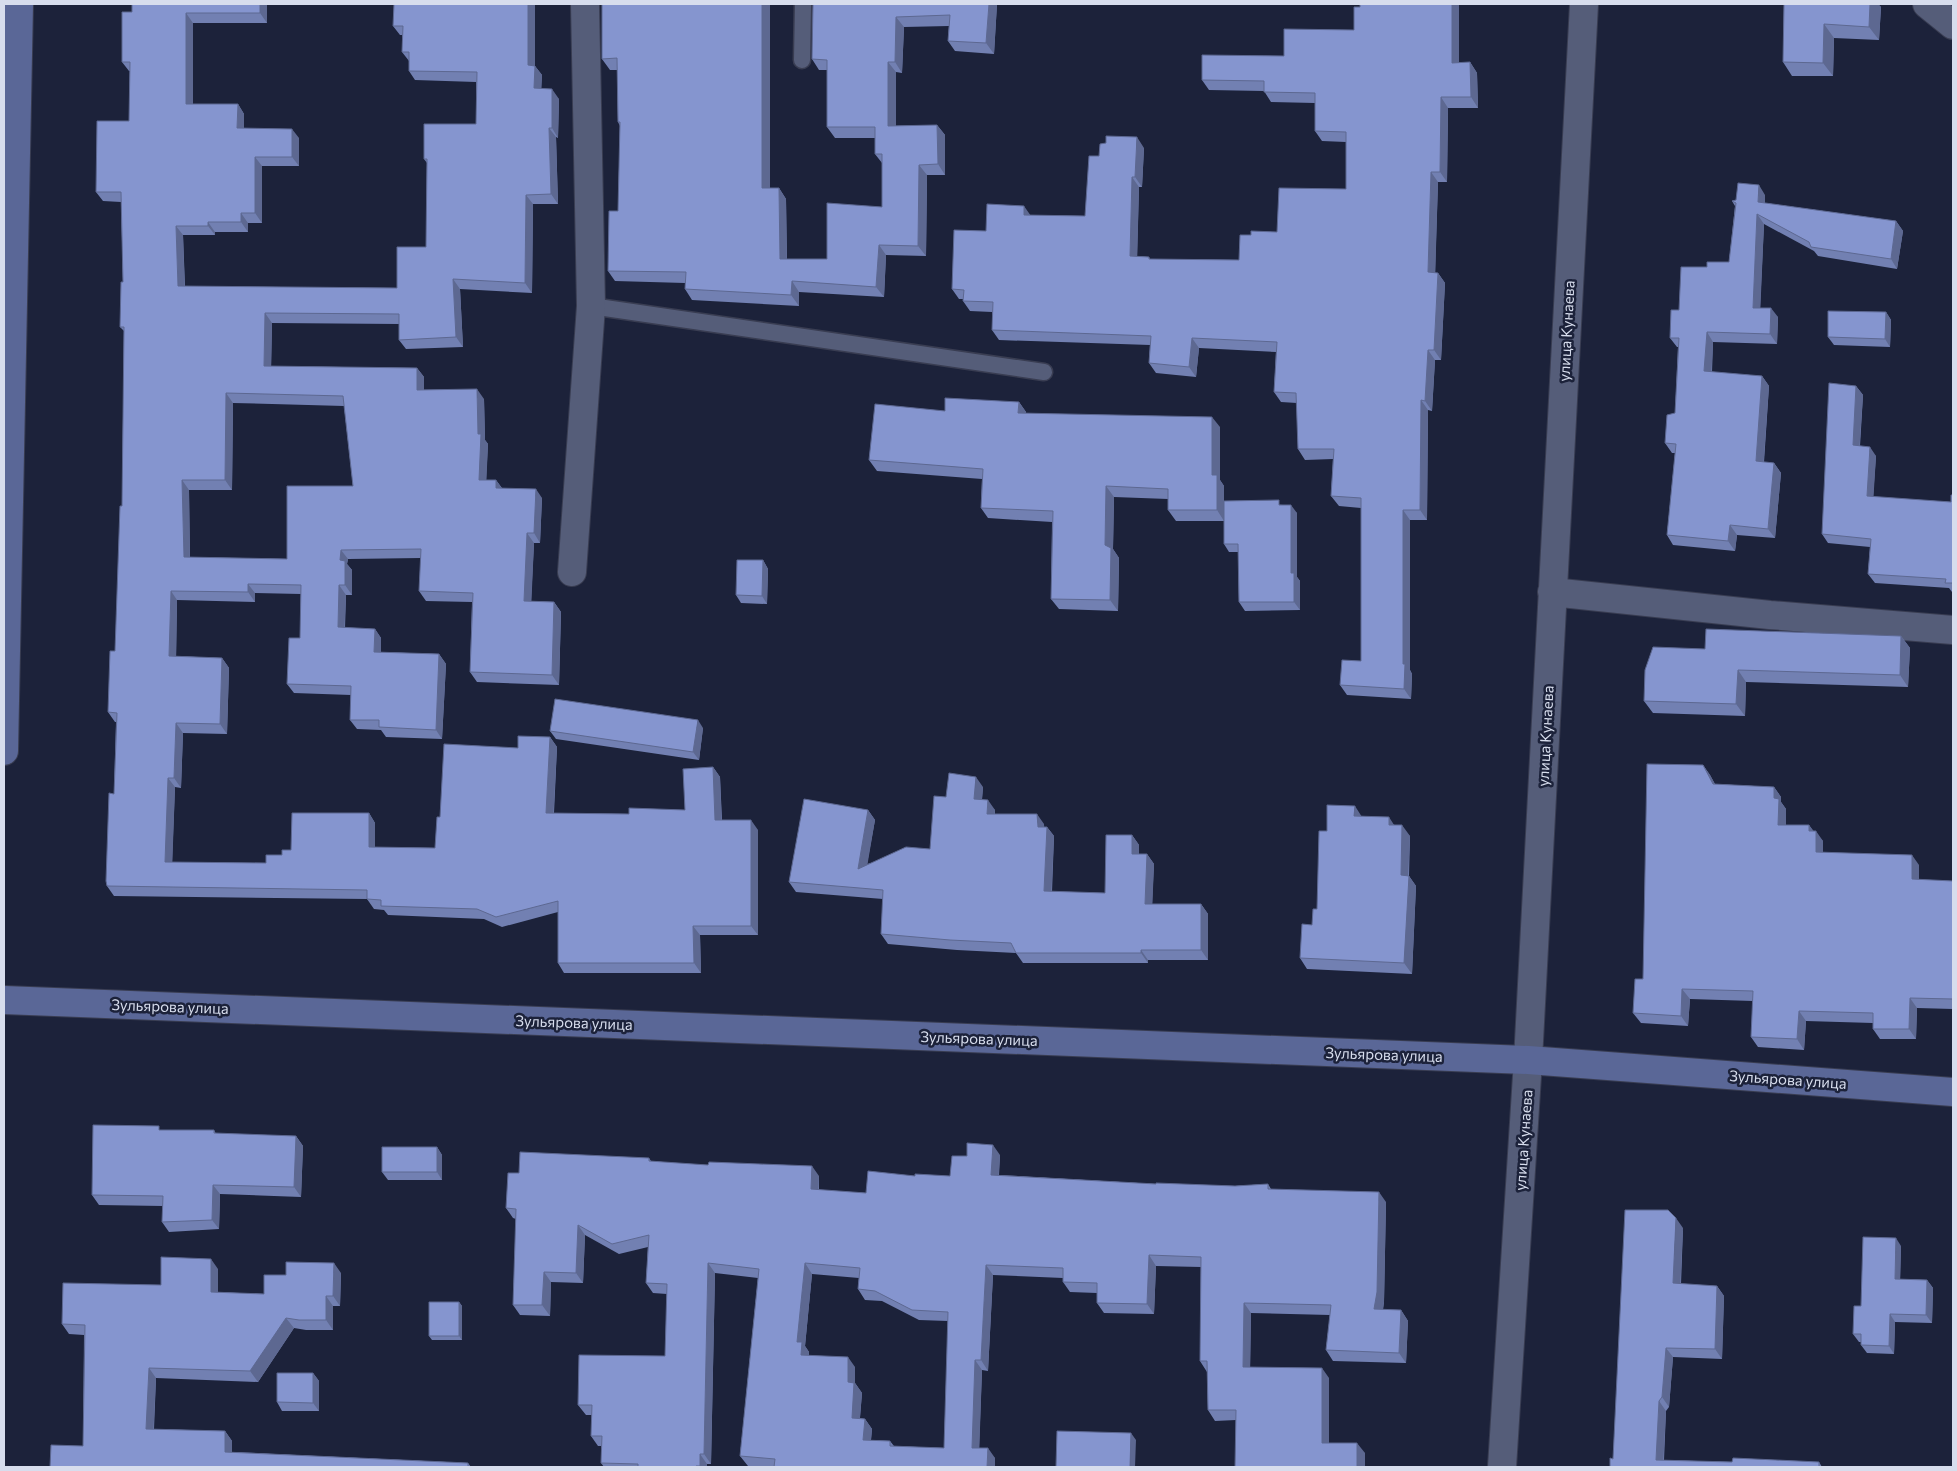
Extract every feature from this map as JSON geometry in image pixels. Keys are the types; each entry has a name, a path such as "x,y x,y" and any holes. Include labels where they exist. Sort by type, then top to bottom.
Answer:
{"street":[{"path":"4,751 10,97 19,4"},
{"path":"572,572 591,306 585,4"},
{"name":"улица Кунаева","path":"1502,1467 1528,1060 1584,4"},
{"path":"1927,4 1953,26"},
{"path":"1552,592 1770,615 1953,630"},
{"name":"Зульярова улица","path":"4,1000 1528,1060 1953,1092"}],"lane":[{"path":"802,60 804,4"},
{"path":"591,306 1044,372"}],"building":[{"path":"132,4 260,4 260,13 186,13 186,104 238,104 237,128 292,129 292,157 255,157 255,213 241,213 241,222 208,222 208,226 176,226 178,286 397,288 397,247 426,247 427,159 424,159 424,124 476,124 477,72 409,71 409,52 402,52 403,26 393,26 394,4 528,4 528,65 535,66 534,88 552,89 552,128 549,128 551,194 526,195 525,283 453,279 456,337 399,340 399,314 265,313 264,366 417,368 417,390 477,389 478,434 481,434 479,480 496,480 496,488 536,489 534,533 527,533 524,601 554,602 552,675 470,672 473,593 419,591 421,549 341,550 340,560 345,561 345,585 339,585 338,627 375,629 374,652 439,654 436,730 379,727 379,720 350,720 351,686 287,684 289,638 300,638 301,585 248,584 248,592 171,591 169,656 222,658 220,724 176,723 174,778 168,778 165,862 266,863 266,855 282,855 282,850 291,850 292,813 369,813 369,847 435,848 437,817 440,817 444,744 518,748 518,736 550,737 546,813 629,814 629,808 685,810 683,769 713,767 715,820 751,820 751,926 693,926 694,963 558,963 558,901 496,917 477,909 381,906 381,900 367,899 367,890 107,886 109,793 114,794 117,713 108,712 110,651 115,651 120,506 122,506 124,327 120,327 121,282 123,282 121,192 96,192 97,121 129,121 130,62 122,62 122,12 132,12","holes":["226,393 343,396 353,486 287,486 287,559 184,557 182,480 225,480"]},
{"path":"602,4 762,4 762,188 779,188 780,259 827,259 827,203 882,207 882,154 875,154 875,127 827,127 827,60 812,59 813,4 989,4 986,43 948,41 950,15 896,17 895,62 888,62 888,126 937,125 938,164 919,165 918,246 879,245 876,287 792,281 791,295 685,289 686,272 608,271 609,211 618,211 620,122 618,122 617,58 602,59"},
{"path":"1360,4 1452,4 1452,63 1470,62 1471,97 1441,97 1440,172 1431,172 1428,272 1438,273 1434,350 1428,350 1425,401 1421,400 1420,510 1403,510 1404,689 1340,685 1342,660 1361,661 1361,498 1331,496 1334,449 1298,449 1296,393 1274,392 1277,342 1192,338 1189,367 1149,363 1151,336 992,330 993,302 963,301 964,290 952,289 954,230 986,231 987,204 1024,206 1024,215 1085,216 1089,156 1099,156 1100,144 1106,143 1106,136 1137,137 1135,177 1132,177 1130,256 1149,257 1149,259 1239,260 1240,235 1251,235 1251,231 1277,232 1279,188 1346,189 1346,132 1315,131 1315,93 1264,92 1264,81 1202,80 1202,55 1284,56 1284,29 1354,30 1354,7 1360,7"},
{"path":"1784,4 1870,4 1869,27 1824,24 1823,63 1783,62"},
{"path":"1738,183 1759,185 1758,202 1896,221 1891,259 1811,247 1809,242 1757,214 1753,308 1771,308 1770,334 1707,332 1704,371 1762,376 1756,461 1774,463 1768,529 1730,525 1728,541 1667,535 1676,444 1665,443 1667,415 1675,413 1679,338 1670,338 1671,310 1679,310 1681,267 1707,267 1707,262 1729,262 1736,203 1732,201 1736,200"},
{"path":"1828,311 1886,312 1885,339 1828,337"},
{"path":"1829,383 1856,386 1853,445 1870,447 1867,496 1951,502 1951,495 1953,495 1953,583 1945,583 1946,579 1868,574 1871,539 1822,534"},
{"path":"945,398 1019,402 1018,413 1212,417 1212,475 1217,475 1217,510 1168,510 1168,489 1106,486 1105,545 1111,548 1110,600 1051,599 1053,511 981,508 983,469 869,460 875,404 945,411"},
{"path":"1279,500 1279,505 1291,505 1291,573 1294,573 1294,602 1239,602 1238,544 1224,544 1224,501"},
{"path":"737,560 763,560 762,596 736,595"},
{"path":"1706,629 1901,636 1900,675 1738,670 1736,704 1644,701 1645,670 1653,647 1705,649"},
{"path":"555,699 698,720 693,752 550,731"},
{"path":"1647,764 1703,765 1713,784 1774,787 1774,798 1779,799 1778,825 1809,825 1809,831 1816,831 1816,852 1912,855 1912,879 1953,881 1953,999 1910,998 1909,1029 1873,1029 1873,1013 1799,1011 1797,1039 1751,1037 1753,991 1682,989 1681,1016 1633,1013 1635,979 1643,979"},
{"path":"949,773 976,777 974,799 988,800 987,814 1037,814 1038,827 1047,827 1044,891 1105,893 1106,835 1132,835 1132,854 1147,854 1145,904 1201,904 1201,950 1141,950 1141,953 1016,953 1011,943 881,934 883,890 789,882 804,799 868,810 858,869 906,847 930,849 934,796 946,797"},
{"path":"1327,805 1355,806 1354,816 1389,817 1389,825 1402,825 1401,875 1409,876 1404,963 1300,958 1302,924 1312,925 1313,909 1317,909 1319,831 1327,831"},
{"path":"93,1125 159,1126 159,1130 214,1130 214,1133 296,1136 294,1187 213,1185 212,1220 162,1222 163,1196 92,1195"},
{"path":"967,1143 993,1145 991,1175 1156,1184 1235,1186 1268,1184 1268,1189 1379,1192 1377,1292 1374,1309 1401,1310 1399,1353 1326,1350 1331,1305 1244,1303 1243,1367 1322,1368 1322,1443 1357,1443 1357,1467 1235,1467 1236,1410 1208,1410 1207,1361 1200,1361 1201,1257 1149,1255 1147,1304 1097,1303 1097,1283 1063,1282 1063,1268 986,1265 981,1360 975,1360 972,1448 988,1448 987,1467 774,1467 775,1459 740,1456 759,1269 708,1263 704,1454 700,1454 700,1466 638,1467 638,1464 601,1463 602,1436 591,1436 592,1405 578,1405 579,1355 665,1356 667,1284 646,1283 649,1235 612,1244 578,1225 576,1273 544,1272 542,1305 513,1305 516,1209 506,1208 508,1173 519,1173 520,1152 649,1158 649,1161 708,1165 709,1162 812,1166 811,1189 866,1193 868,1171 915,1176 915,1174 950,1176 952,1156 967,1156","holes":["805,1263 860,1268 858,1289 875,1291 912,1310 948,1312 944,1448 890,1446 890,1441 863,1440 865,1419 852,1418 854,1383 848,1382 848,1357 801,1355 802,1342 797,1342"]},
{"path":"382,1147 437,1147 437,1172 382,1172"},
{"path":"1625,1210 1668,1210 1676,1218 1673,1283 1717,1286 1715,1349 1666,1348 1662,1397 1659,1401 1656,1460 1732,1462 1733,1458 1819,1462 1819,1467 1610,1467 1610,1458 1613,1459"},
{"path":"1863,1237 1896,1238 1895,1279 1927,1280 1926,1315 1890,1314 1889,1346 1861,1345 1861,1334 1853,1334 1854,1306 1861,1306"},
{"path":"161,1257 211,1259 211,1292 264,1294 264,1275 286,1275 286,1262 334,1263 333,1296 326,1296 326,1320 286,1318 250,1371 149,1368 146,1429 225,1431 225,1452 468,1463 468,1467 50,1467 51,1445 83,1446 85,1325 62,1324 63,1283 161,1285"},
{"path":"429,1302 459,1302 459,1336 429,1336"},
{"path":"277,1373 313,1373 313,1403 277,1402"},
{"path":"1057,1431 1131,1433 1130,1467 1056,1467"}]}
